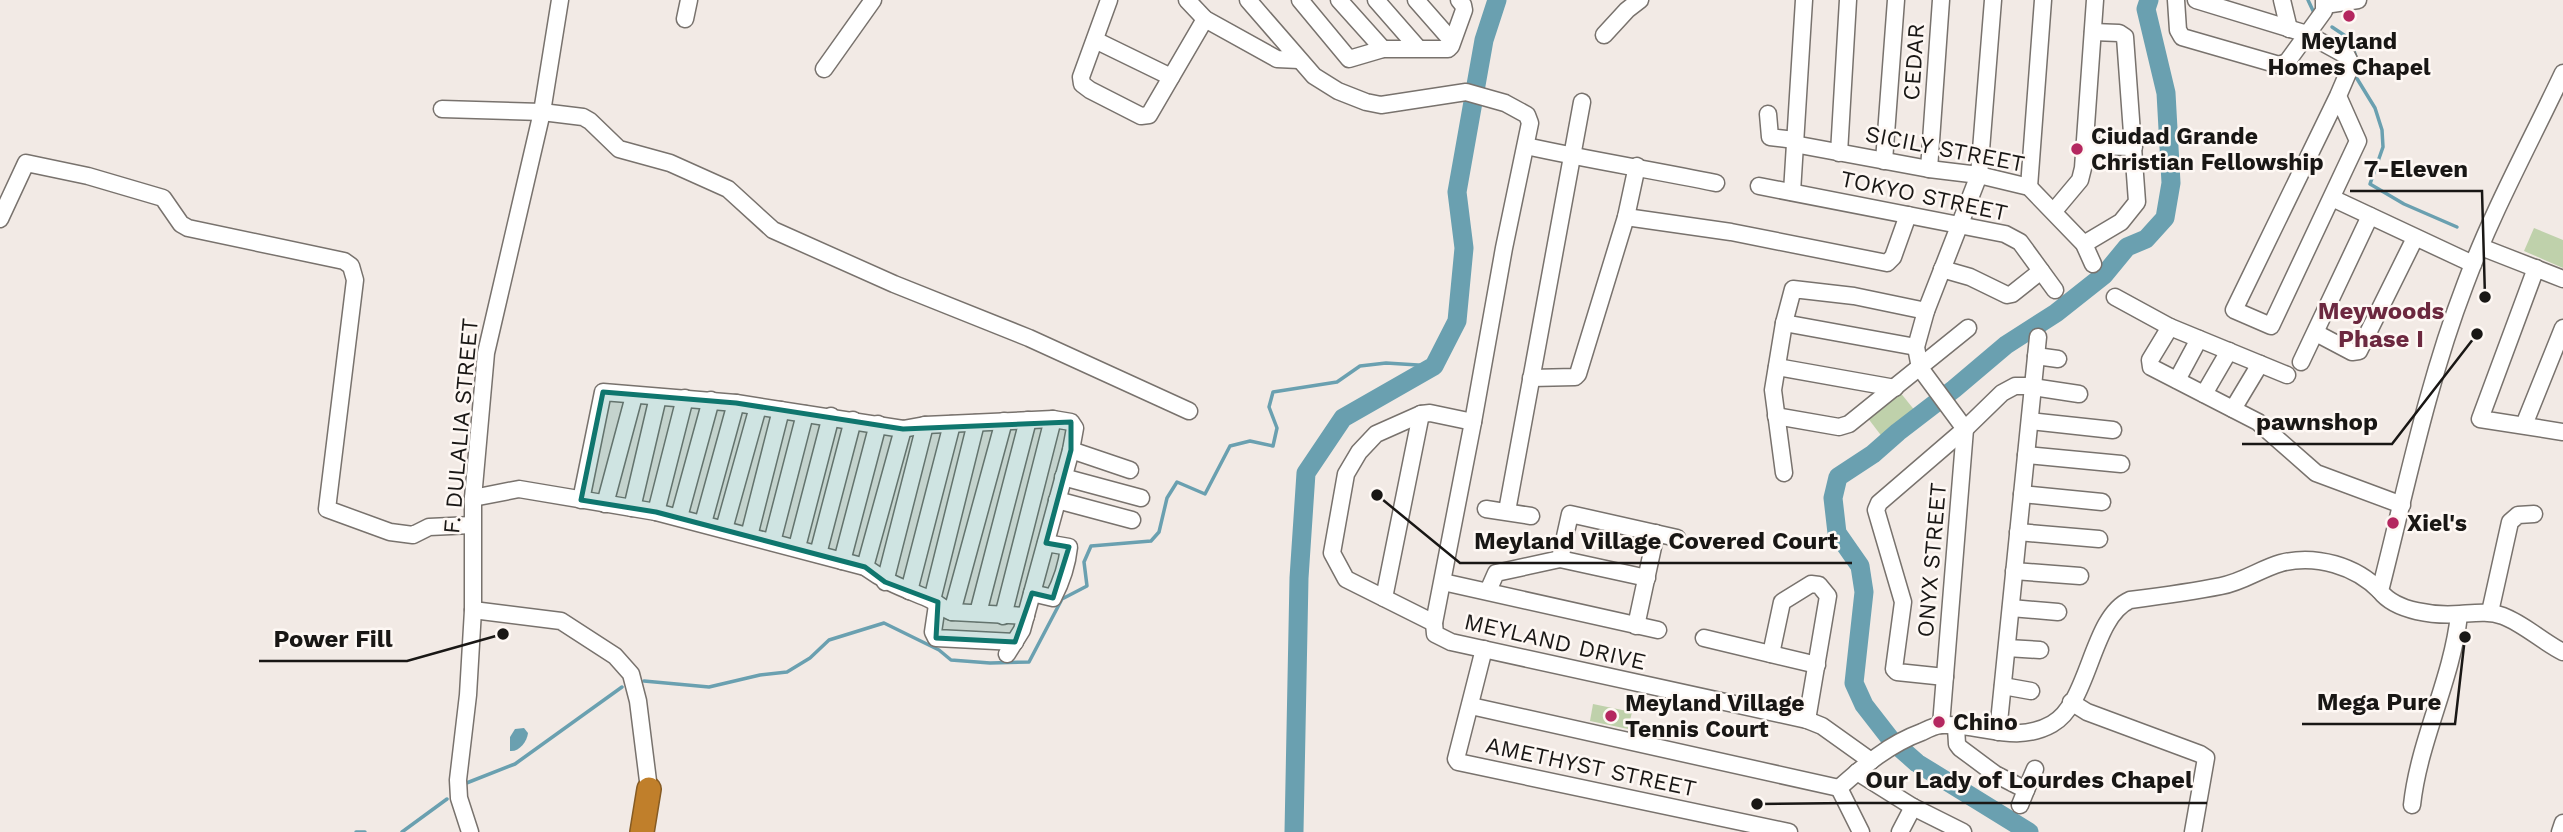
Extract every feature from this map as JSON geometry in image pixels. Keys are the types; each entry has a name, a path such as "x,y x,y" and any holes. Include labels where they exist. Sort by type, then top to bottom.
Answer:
{"highway":[{"path":"642,832 649,789"},
{"path":"649,789 649,832"}],"street":[{"name":"F. DULALIA STREET","path":"470,832 459,797 458,779 468,695 473,610 473,498 490,329 542,112 560,0"},
{"path":"685,19 689,0"},
{"path":"824,69 873,0"},
{"path":"1109,0 1081,77 1082,84 1141,116 1149,116 1205,19"},
{"path":"1187,0 1205,19 1277,59 1299,60"},
{"path":"1248,0 1299,60"},
{"path":"1300,0 1346,58 1351,59 1383,49 1448,49 1464,10 1459,0"},
{"path":"1339,0 1383,49"},
{"path":"1376,0 1418,48"},
{"path":"1416,0 1452,41"},
{"path":"1604,35 1640,0"},
{"path":"1792,192 1804,0"},
{"path":"1839,153 1848,0"},
{"path":"1884,161 1896,0"},
{"name":"CEDAR","path":"1929,170 1941,0"},
{"path":"1965,429 1920,368 1916,347 1926,311 1979,175 1993,0"},
{"path":"2029,187 2043,0"},
{"path":"2054,211 2080,180 2085,146 2095,0"},
{"path":"2176,0 2178,30 2182,37 2279,65 2287,62 2324,11 2325,2 2358,0"},
{"path":"2196,0 2307,34 2347,56 2350,68 2234,310 2272,326 2358,141 2338,96"},
{"path":"2282,0 2289,29"},
{"path":"2084,244 2121,222 2137,202 2126,37 2119,33 2092,32"},
{"path":"1095,40 1171,78"},
{"name":"MEYLAND DRIVE","path":"1299,60 1314,76 1366,102 1381,105 1404,103 1465,92 1505,103 1527,116 1530,123 1434,623 1435,634 1443,639 1484,649 1807,720 1822,726 1871,761"},
{"path":"2380,592 2441,353 2473,264 2563,73"},
{"path":"1507,511 1582,102"},
{"path":"442,109 542,112 583,117 619,149 670,163 728,189 773,230 894,284 1028,338 1188,411"},
{"name":"SICILY STREET","path":"1768,114 1768,136 1772,138 1929,170 1979,175 2029,187 2084,244 2093,264"},
{"path":"1526,146 1574,157 1637,166 1716,184"},
{"path":"2085,146 2134,146"},
{"path":"0,219 26,163 88,176 163,198 181,224 188,228 344,261 351,266 355,280 327,509 390,532 413,535 429,527 472,525"},
{"path":"1531,378 1576,377 1578,374 1626,217 1637,166"},
{"name":"TOKYO STREET","path":"1759,186 2005,234 2020,242 2055,290"},
{"path":"2332,198 2473,264"},
{"path":"1626,217 1731,232 1887,263 1893,257 1908,215"},
{"path":"2301,362 2370,216"},
{"path":"2316,333 2352,352 2359,351 2415,239"},
{"path":"2481,247 2563,279"},
{"path":"2536,268 2480,418 2482,421 2563,432"},
{"path":"1942,269 1970,277 2007,295 2041,271"},
{"path":"1784,473 1773,390 1784,323 1793,289 1854,296 1926,311"},
{"path":"2115,297 2170,327 2287,375"},
{"path":"1784,323 1916,347"},
{"path":"2170,327 2150,363 2151,367 2258,422 2316,473 2402,505"},
{"path":"1776,416 1839,427 1849,424 1968,328"},
{"path":"2524,425 2563,329"},
{"path":"1998,732 2038,337"},
{"path":"2177,380 2199,339"},
{"path":"2204,394 2229,351"},
{"path":"2036,356 2057,359"},
{"path":"2233,409 2260,364"},
{"path":"1777,367 1895,388"},
{"path":"1945,677 1897,672 1894,669 1903,602 1876,510 1879,503 1965,429 2001,393 2015,386 2078,394"},
{"path":"581,500 603,392 736,403 903,429 925,425 1004,421 1052,419 1071,422 1075,428 1071,450 1053,518 1022,630 1011,648 936,638 933,632 982,501 1004,421"},
{"path":"605,504 634,396"},
{"path":"632,509 658,397"},
{"path":"656,512 685,398"},
{"path":"679,517 711,400"},
{"path":"703,523 736,403"},
{"path":"724,529 758,407"},
{"path":"749,536 781,410"},
{"path":"1434,623 1346,579 1332,553 1346,474 1359,452 1376,434 1421,414 1430,413 1473,422"},
{"path":"772,542 805,414"},
{"path":"1384,598 1421,414"},
{"path":"797,547 831,416"},
{"path":"1003,616 1052,419"},
{"path":"818,554 853,420"},
{"path":"978,613 1028,420"},
{"path":"2030,421 2113,429"},
{"path":"941,606 959,497 976,423"},
{"path":"842,561 878,424"},
{"path":"909,591 952,424"},
{"path":"885,582 925,425"},
{"path":"865,567 903,429"},
{"name":"ONYX STREET","path":"1949,726 1945,677 1965,429"},
{"path":"1071,450 1130,470"},
{"path":"2026,455 2121,464"},
{"path":"1063,477 1141,498"},
{"path":"473,498 519,489 656,512 865,567 885,582 941,606 1003,616 1026,616"},
{"path":"2022,494 2102,502"},
{"path":"959,497 1053,518"},
{"path":"1057,500 1132,520"},
{"path":"1486,509 1531,516"},
{"path":"1560,559 1570,514 1677,538"},
{"path":"2490,612 2510,522 2518,515 2534,514"},
{"path":"2018,532 2099,539"},
{"path":"1636,626 1656,533"},
{"path":"1032,593 1053,598 1062,582 1069,547 1046,543"},
{"path":"1488,591 1496,573 1560,559 1647,578"},
{"path":"1839,788 1902,739 1949,726 2012,734 2039,730 2062,718 2111,617 2122,604 2130,600 2222,586 2255,576 2283,563 2308,561 2336,565 2357,572 2370,580 2386,599 2435,614 2490,612 2505,617 2563,652"},
{"path":"2014,571 2080,576"},
{"path":"1443,582 1658,630"},
{"path":"1771,654 1783,602 1811,584 1816,584 1828,596 1807,720"},
{"path":"2011,608 2058,612"},
{"path":"473,610 561,621 615,656 631,674 638,701 649,789"},
{"path":"2412,805 2415,779 2432,725 2459,615"},
{"path":"1704,638 1817,665"},
{"path":"2007,648 2040,650"},
{"name":"AMETHYST STREET","path":"1484,649 1456,759 1458,762 1789,832"},
{"path":"2003,686 2031,691"},
{"path":"2071,702 2087,712 2206,758 2193,832"},
{"path":"1471,706 1839,788"},
{"path":"1949,726 1960,748 2023,798 2035,769"},
{"path":"1857,772 1913,807 1964,832"},
{"path":"1839,788 1861,832"},
{"path":"1900,832 1913,807"},
{"path":"2560,832 2563,824"}],"highlighted area":[{"path":"603,392 736,403 903,429 1071,422 1071,450 1046,543 1069,547 1053,598 1032,593 1015,642 936,638 938,602 885,582 865,567 797,547 656,512 581,500"}],"green space":[{"path":"2534,228 2563,240 2563,268 2524,251"},
{"path":"1899,391 1916,412 1883,438 1867,417"},
{"name":"Meyland Village Tennis Court","path":"1593,704 1632,712 1628,729 1590,721"}],"water":[{"path":"524,728 528,733 524,743 516,750 510,751 510,737 515,729"}],"waterway":[{"path":"1294,832 1299,578 1306,473 1343,418 1434,366 1457,321 1464,248 1457,192 1484,40 1497,0"},
{"path":"2029,832 1917,763 1892,741 1864,705 1854,683 1864,592 1860,566 1837,533 1833,498 1838,477 1873,454 2006,345 2056,313 2104,275 2127,247 2146,239 2165,218 2171,183 2166,93 2146,9 2149,0"},
{"path":"2308,0 2315,15"},
{"path":"2332,27 2350,39 2358,63 2356,77 2375,108 2382,130 2383,147 2370,184 2404,204 2457,227"},
{"path":"644,681 709,687 760,675 787,672 810,658 829,640 884,623 939,650 951,660 1029,662 1062,599 1087,586 1084,562 1091,546 1151,541 1159,532 1167,498 1177,482 1205,494 1230,446 1250,441 1273,446 1277,428 1269,407 1273,392 1337,382 1360,366 1386,363 1434,366"},
{"path":"464,784 515,764 622,687"},
{"path":"402,832 447,799"},
{"path":"356,832 365,832"}],"place":[{"name":"Meyland Homes Chapel","path":"2349,16"},
{"name":"Ciudad Grande Christian Fellowship","path":"2077,149"},
{"name":"7-Eleven","path":"2485,297"},
{"name":"pawnshop","path":"2477,334"},
{"name":"Meyland Village Covered Court","path":"1377,495"},
{"name":"Xiel's","path":"2393,523"},
{"name":"Power Fill","path":"503,634"},
{"name":"Mega Pure","path":"2465,637"},
{"name":"Meyland Village Tennis Court","path":"1611,716"},
{"name":"Chino","path":"1939,722"},
{"name":"Our Lady of Lourdes Chapel","path":"1757,804"}],"district":[{"name":"Meywoods Phase I","path":"2381,325"}]}
